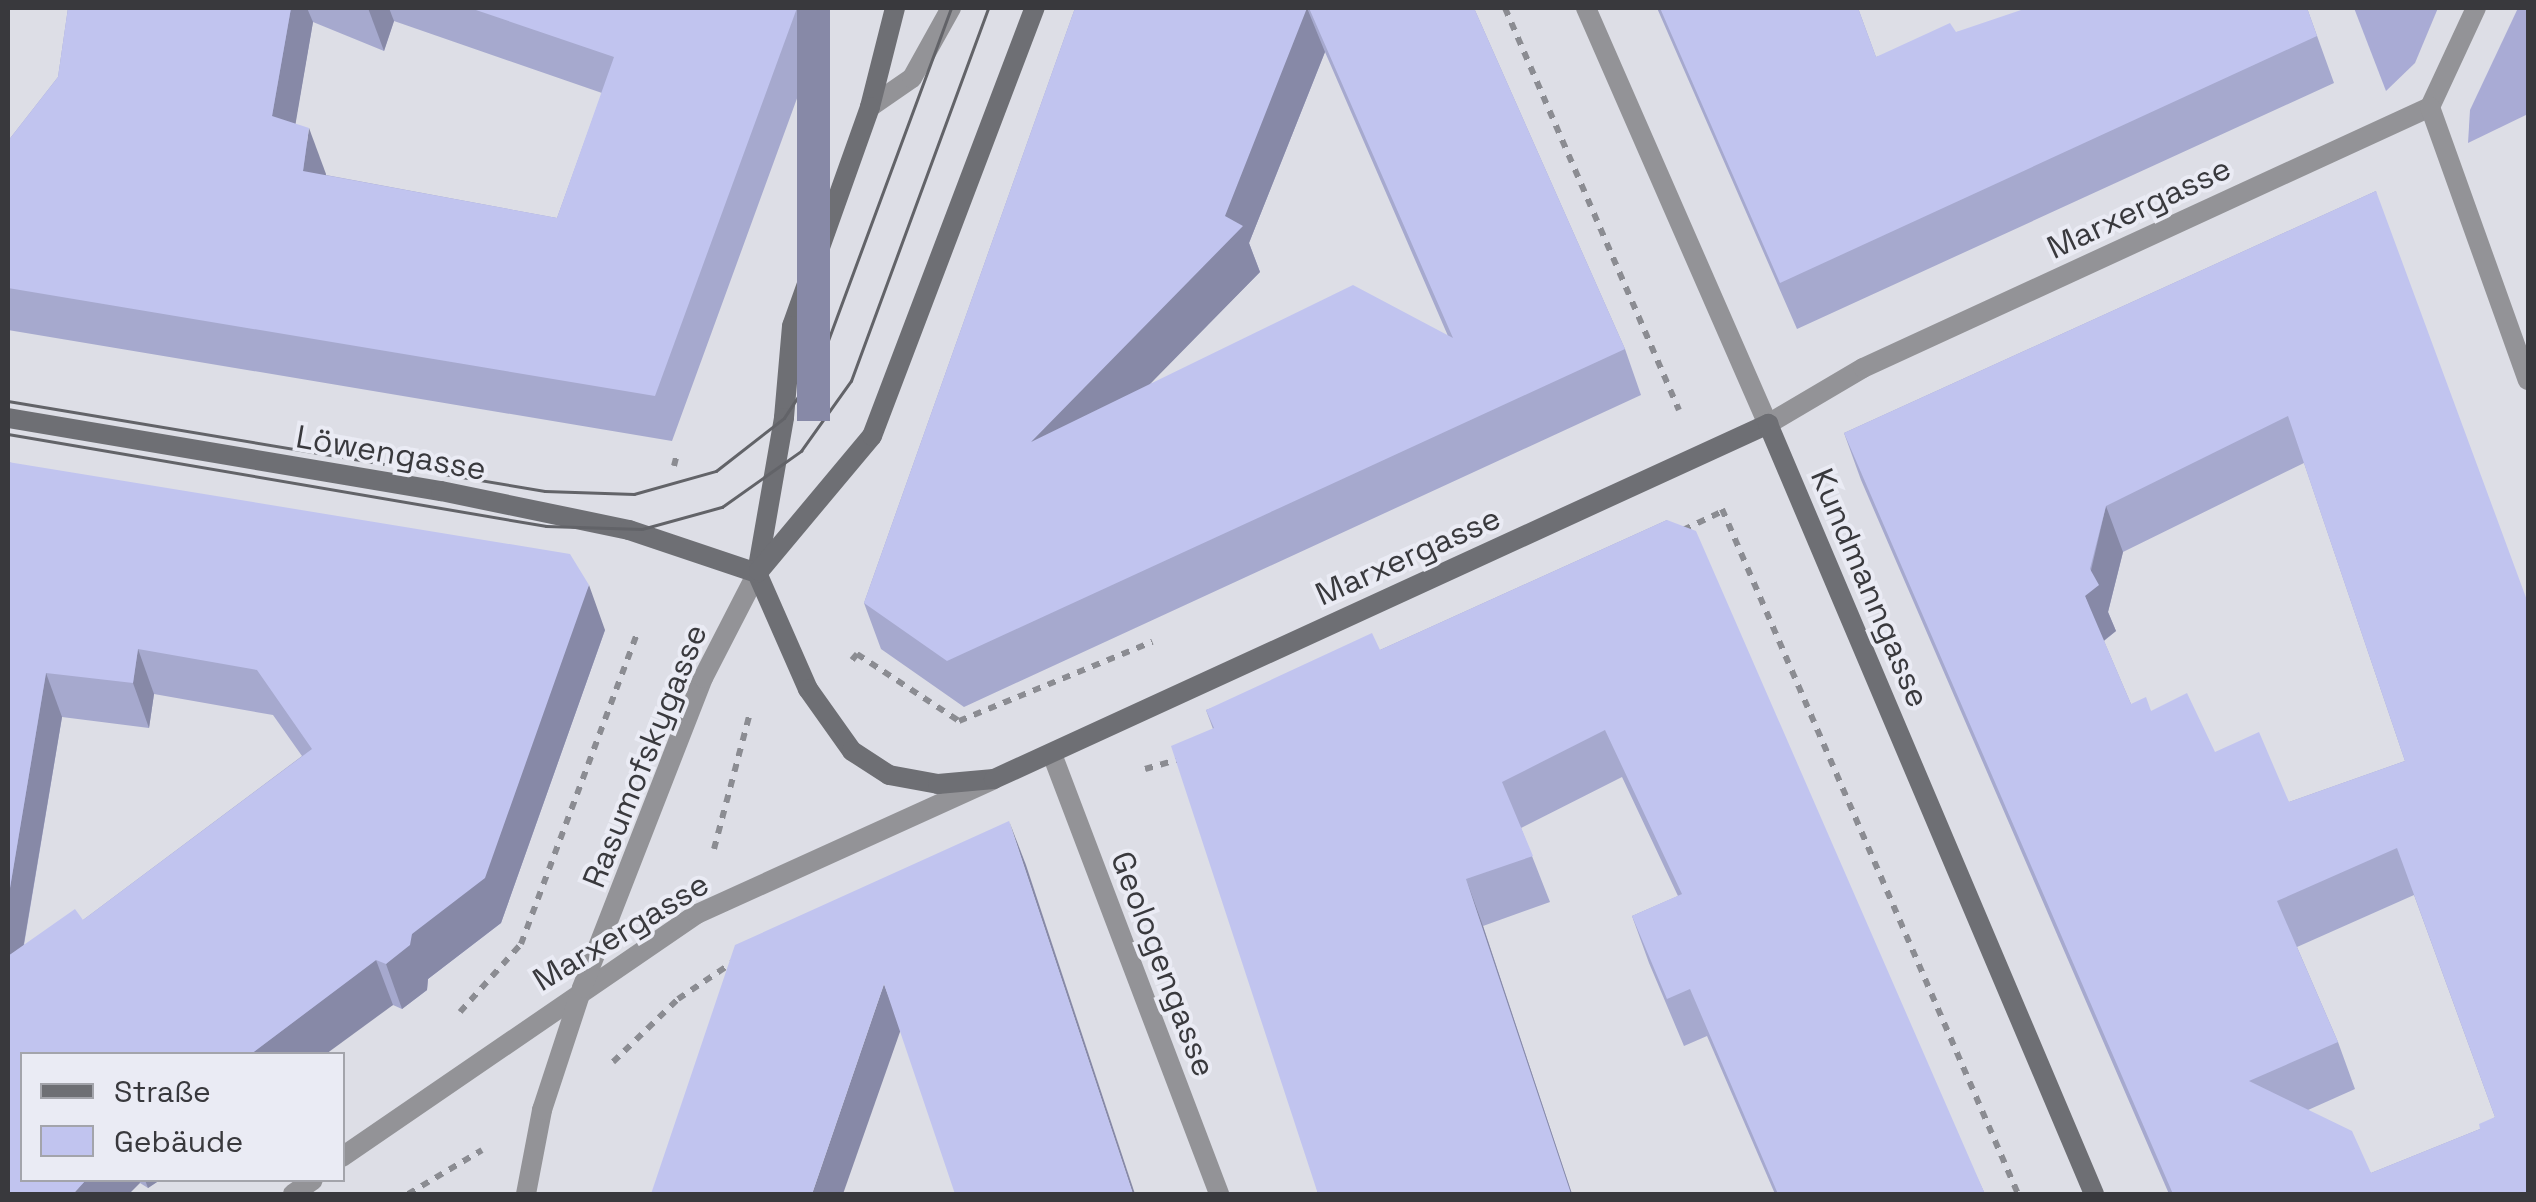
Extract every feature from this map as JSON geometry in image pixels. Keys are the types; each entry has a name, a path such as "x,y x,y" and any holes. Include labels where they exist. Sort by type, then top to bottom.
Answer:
{"street":[{"name":"Rasumofskygasse","path":"757,572 792,326 870,108 895,8"},
{"path":"870,108 912,78 950,8"},
{"name":"Rasumofskygasse","path":"526,1194 542,1110 582,988 703,678 757,572 872,436 1035,8"},
{"name":"Kundmanngasse","path":"1586,8 1768,424 2094,1194"},
{"path":"2476,8 2430,107 2528,380"},
{"name":"Marxergasse","path":"345,1155 582,988 697,914 1699,457 1768,424 1863,368 2430,107"},
{"name":"Löwengasse","path":"8,418 441,490 629,530 757,572"},
{"path":"757,572 808,689 852,751 888,775 938,784 994,780"},
{"name":"Geologengasse","path":"1052,754 1219,1194"}],"path":[{"path":"1504,8 2018,1194"},
{"path":"674,466 677,454"},
{"path":"1675,533 1723,511"},
{"path":"440,1172 422,1141 462,1006 521,944 638,632"},
{"path":"857,654 959,721 1152,642"},
{"path":"713,854 750,713"},
{"path":"1132,771 1198,751"},
{"path":"607,1067 678,999 748,954"},
{"path":"408,1194 480,1152"}],"shaded area":[{"path":"2354,8 2438,8 2415,63 2386,91"},
{"path":"2518,8 2528,8 2528,114 2468,143 2470,110"}],"building":[{"path":"68,8 291,8 272,116 309,128 303,171 557,218 614,57 470,8 797,8 655,396 8,288 8,141 58,77"},
{"path":"1075,8 1307,8 1225,216 1243,226 1031,442 1353,285 1453,338 1309,8 1474,8 1625,349 947,661 864,603"},
{"path":"1660,8 1858,8 1876,57 1950,23 1956,32 2027,8 2307,8 2317,36 1780,283"},
{"path":"2376,191 2528,603 2528,1194 2173,1194 1844,433","holes":["2288,416 2405,761 2289,802 2259,732 2215,752 2187,693 2151,711 2146,697 2131,704 2085,596 2099,585 2090,569 2106,506","2397,848 2495,1117 2479,1124 2480,1129 2371,1173 2352,1131 2249,1081 2338,1042 2277,901"]},
{"path":"8,462 570,554 589,585 485,878 412,934 410,945 386,964 376,960 254,1052 20,1052 20,1182 84,1182 73,1194 8,1194 8,956 75,909 83,920 312,749 257,670 138,649 133,683 46,673 8,900"},
{"path":"1667,520 1696,531 1985,1194 1778,1194 1690,989 1667,999 1632,916 1682,894 1605,730 1502,782 1533,856 1466,879 1571,1194 1318,1194 1171,746 1214,728 1206,710 1372,633 1380,650"},
{"path":"1009,821 1133,1194 955,1194 884,984 812,1194 651,1194 735,945"}],"tram line":[{"path":"8,401 545,491 634,494 716,471 784,418 819,365 951,8"},
{"path":"8,434 546,526 642,529 722,507 801,451 851,381 988,8"}]}
